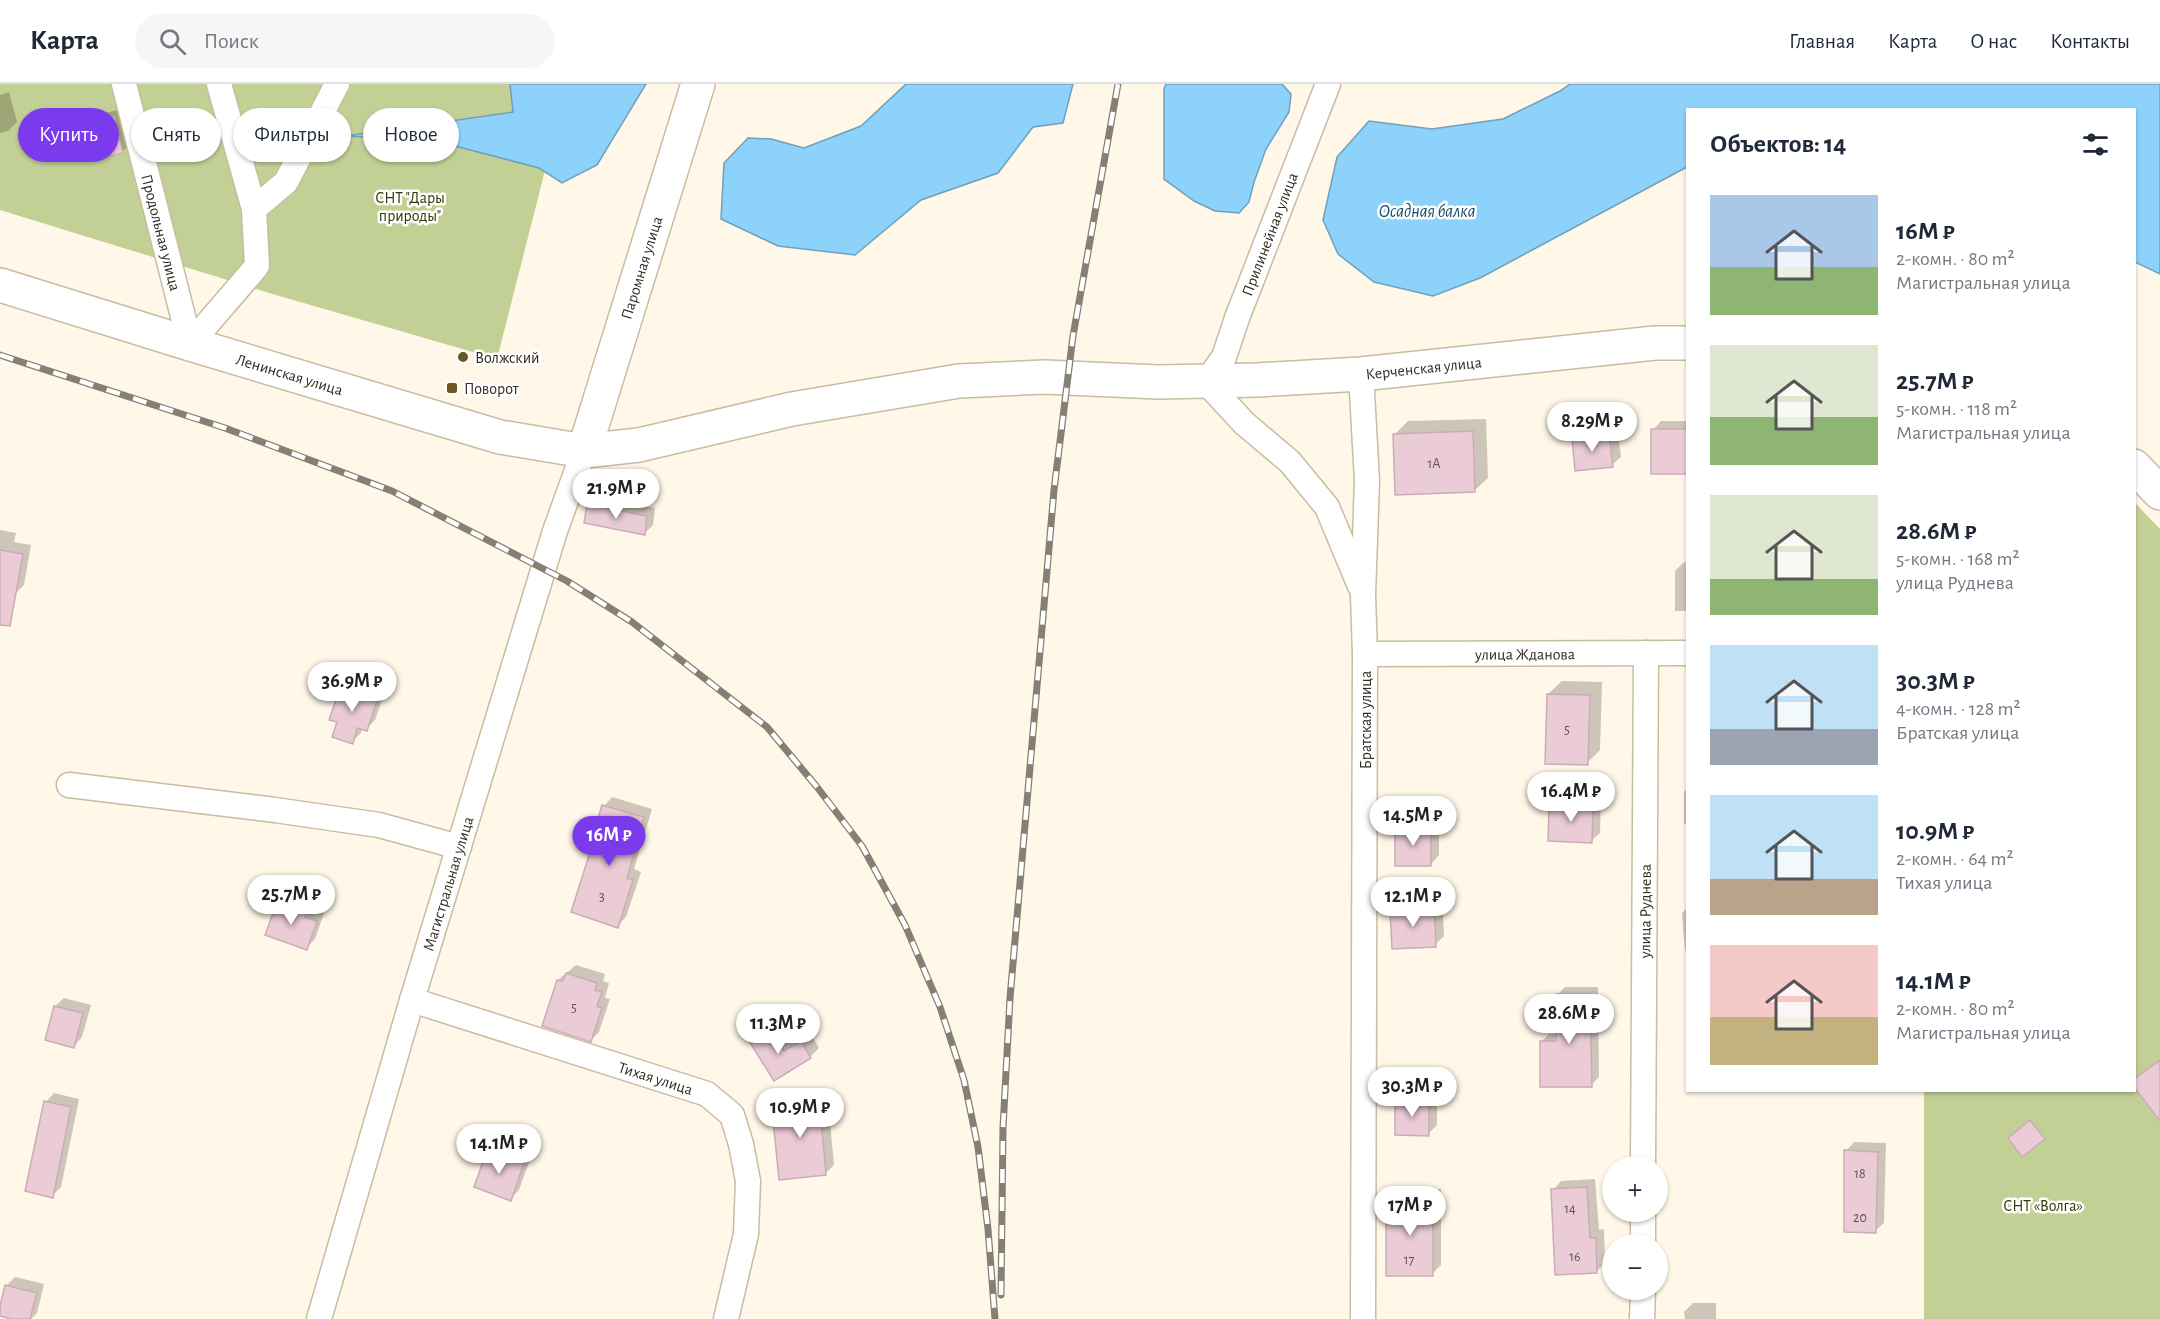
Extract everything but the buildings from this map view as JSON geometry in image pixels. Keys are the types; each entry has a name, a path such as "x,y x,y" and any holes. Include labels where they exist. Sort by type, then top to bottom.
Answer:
{"street":[{"name":"Продольная улица","path":"124,84 190,345"},
{"path":"190,345 256,266 254,209 219,84"},
{"path":"254,209 286,182 337,84"},
{"name":"Паромная улица","path":"584,451 698,84"},
{"name":"Прилинейная улица","path":"1206,382 1224,357 1328,84"},
{"name":"Ленинская улица","path":"1,279 190,345 500,437 584,451 639,445 792,409 959,381 1045,377 1158,382"},
{"name":"Керченская улица","path":"1158,382 1206,382 1361,374 1644,344 1686,343"},
{"name":"Братская улица","path":"1361,374 1367,481 1364,595 1363,1319"},
{"path":"1206,382 1244,423 1290,462 1327,507 1364,595"},
{"name":"Магистральная улица","path":"319,1319 411,1000 555,531 584,451"},
{"name":"улица Руднева","path":"1643,1156 1646,653"},
{"name":"улица Жданова","path":"1365,654 1686,653"},
{"path":"69,784 379,825 459,847"},
{"name":"Тихая улица","path":"411,1000 708,1094 732,1115 741,1144 747,1180 746,1234 726,1319"},
{"path":"1642,1300 1642,1319"}],"green space":[{"name":"СНТ \"Дары природы\"","path":"0,84 567,84 497,359 276,295 0,210"},
{"name":"СНТ «Волга»","path":"2136,504 2160,529 2160,1319 1924,1319 1924,1092 2136,1092"}],"water":[{"path":"510,84 646,84 597,165 562,183 539,168 459,147 459,120 513,112"},
{"path":"906,84 1073,84 1063,123 1033,127 998,173 921,200 855,255 778,246 721,219 724,163 748,138 771,139 804,148 861,126"},
{"path":"1166,84 1282,84 1291,94 1289,112 1266,149 1249,202 1239,213 1215,211 1194,201 1164,179 1164,89"},
{"name":"Осадная балка","path":"1570,84 2160,84 2160,274 2136,262 2136,108 1686,108 1686,168 1480,278 1433,296 1374,282 1338,254 1323,220 1337,157 1369,121 1432,129 1503,119"},
{"path":"363,134 363,137 351,135"}],"railway":[{"path":"1001,1295 1003,1128 1010,998 1054,490 1073,336 1118,84"},
{"path":"0,355 225,428 392,491 567,581 632,622 767,727 862,846 905,925 940,1007 964,1080 978,1147 988,1229 995,1319"}],"place":[{"name":"Волжский","path":"463,357"},
{"name":"Поворот","path":"452,388"}]}
